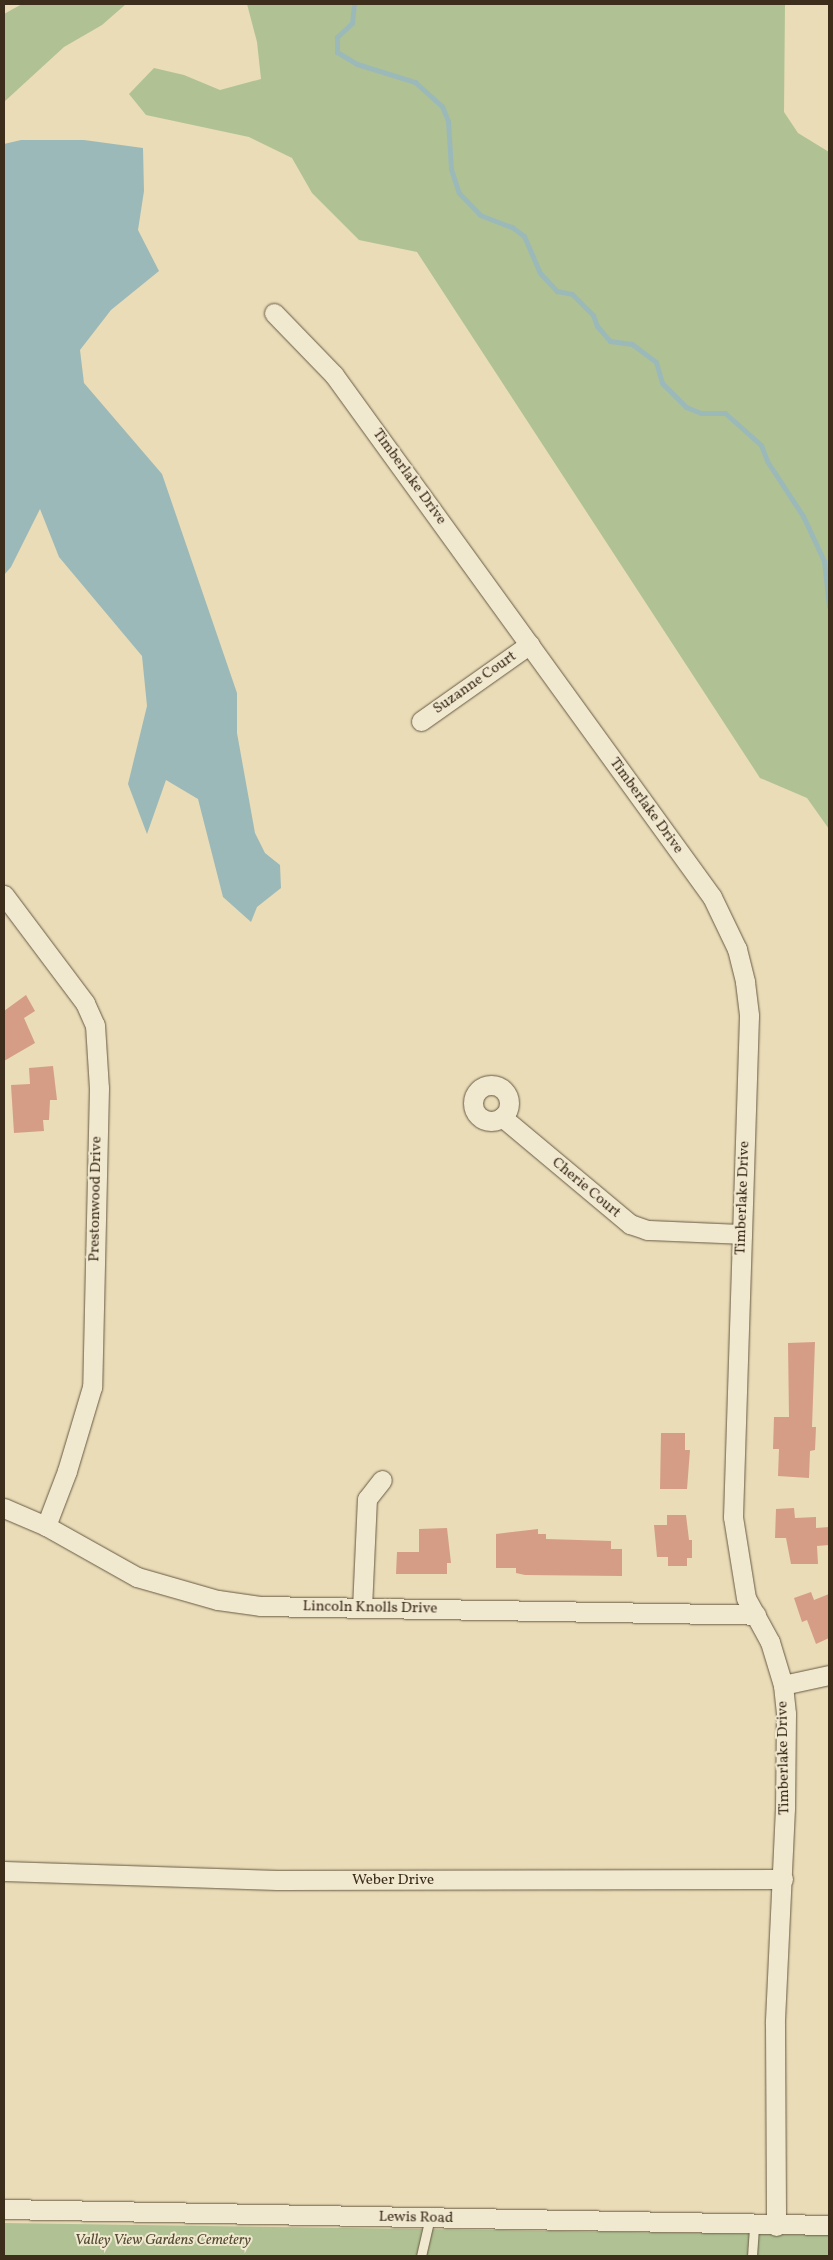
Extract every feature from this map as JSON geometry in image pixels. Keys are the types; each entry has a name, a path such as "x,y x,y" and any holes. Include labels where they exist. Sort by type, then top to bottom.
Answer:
{"street":[{"name":"Timberlake Drive","path":"274,313 334,375 530,644 712,897 737,949 745,982 749,1016 733,1517 746,1598 770,1642 783,1685 786,1723 783,1879 775,2024 776,2226"},
{"name":"Suzanne Court","path":"421,721 530,644"},
{"name":"Prestonwood Drive","path":"4,894 85,1003 95,1025 99,1088 92,1386 67,1471 46,1526"},
{"name":"Cherie Court","path":"502,1117 630,1224 647,1230 742,1234"},
{"path":"362,1608 367,1499 382,1480"},
{"name":"Lincoln Knolls Drive","path":"4,1508 46,1526 111,1564 177,1591 260,1606 756,1615"},
{"path":"783,1685 829,1675"},
{"name":"Weber Drive","path":"4,1871 276,1880 783,1879"},
{"name":"Lewis Road","path":"4,2210 776,2226 829,2225"}],"lane":[{"path":"421,2256 430,2218"},
{"path":"752,2256 754,2225"}],"green space":[{"path":"22,4 126,4 102,25 64,47 4,102 4,14"},
{"path":"247,4 785,4 784,112 798,133 829,152 829,829 807,798 760,778 417,252 359,240 312,193 292,158 249,137 146,115 129,94 154,68 184,75 220,90 261,79 257,42"},
{"name":"Valley View Gardens Cemetery","path":"4,2223 829,2235 829,2256 4,2256"}],"water":[{"path":"21,140 84,140 143,148 144,191 138,230 159,271 111,310 80,350 84,383 162,474 237,693 237,733 255,833 265,853 280,865 281,888 257,907 251,922 223,897 198,799 166,780 147,834 128,784 147,706 142,656 59,557 40,509 11,567 4,575 4,144"}],"building":[{"path":"26,995 35,1011 24,1018 35,1043 4,1061 4,1011"},
{"path":"53,1066 57,1100 50,1100 49,1120 43,1120 44,1131 14,1133 11,1085 30,1084 29,1068"},
{"path":"815,1342 812,1427 816,1427 815,1450 810,1451 809,1478 778,1476 779,1449 773,1449 774,1417 789,1417 788,1343"},
{"path":"661,1433 685,1433 685,1450 690,1450 687,1489 660,1489"},
{"path":"794,1508 795,1518 816,1517 816,1528 829,1527 829,1545 817,1546 818,1564 791,1564 786,1538 775,1538 776,1509"},
{"path":"667,1515 686,1515 689,1540 692,1540 692,1558 687,1558 687,1566 668,1566 668,1557 657,1557 654,1525 667,1525"},
{"path":"447,1528 451,1563 447,1563 447,1574 396,1574 397,1552 419,1552 419,1529"},
{"path":"538,1529 538,1534 546,1534 546,1539 611,1541 611,1549 622,1549 622,1576 525,1575 516,1573 516,1568 496,1568 496,1534"},
{"path":"811,1592 814,1600 829,1594 829,1638 816,1644 807,1620 802,1622 794,1598"}],"waterway":[{"path":"354,4 352,23 337,37 337,52 357,64 415,82 442,106 448,121 451,169 459,193 480,215 512,227 524,236 540,273 557,291 572,294 593,315 597,326 610,341 632,344 656,362 662,383 686,407 701,413 725,413 761,445 767,461 803,516 824,561 829,607"}]}
